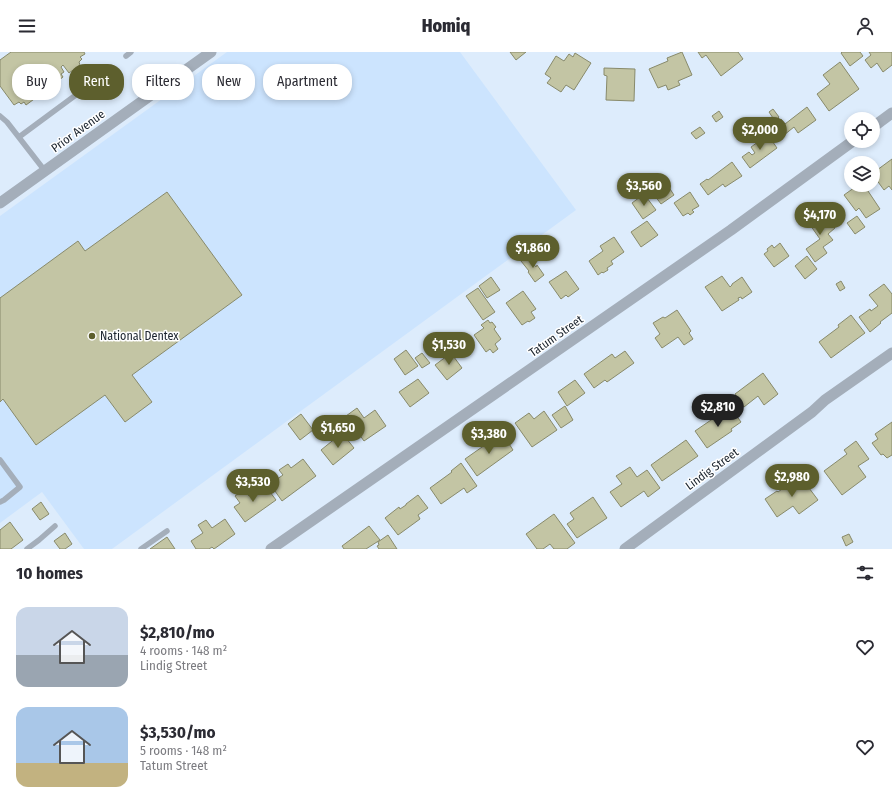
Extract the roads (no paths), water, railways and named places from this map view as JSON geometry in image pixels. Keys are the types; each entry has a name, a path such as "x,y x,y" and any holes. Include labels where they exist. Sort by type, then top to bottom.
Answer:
{"street":[{"name":"Prior Avenue","path":"0,203 211,52"},
{"path":"880,121 892,113"},
{"name":"Tatum Street","path":"271,549 731,230 844,148"},
{"name":"Lindig Street","path":"625,549 812,412 825,400 892,353"}],"lane":[{"path":"19,138 69,100"},
{"path":"0,116 8,122 45,171"},
{"path":"0,460 20,487 0,502"},
{"path":"27,549 55,526"},
{"path":"141,549 167,531"}],"place":[{"name":"National Dentex","path":"92,336"}]}
